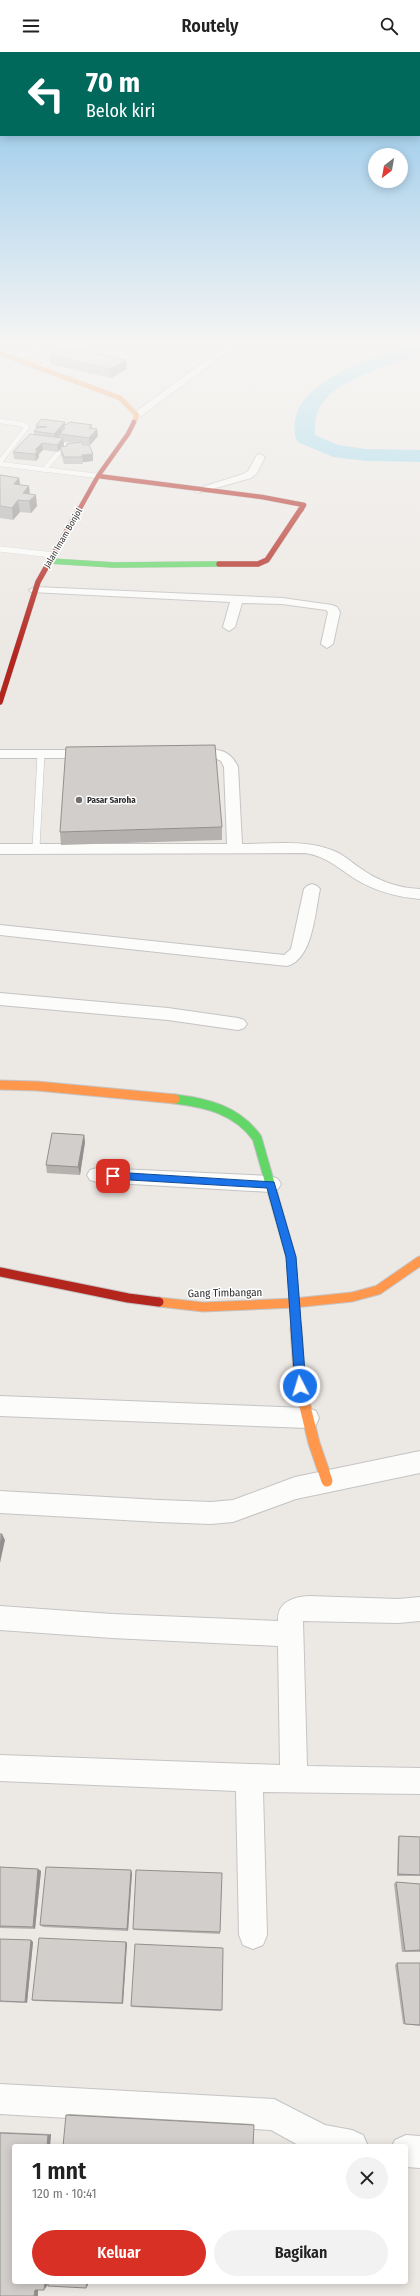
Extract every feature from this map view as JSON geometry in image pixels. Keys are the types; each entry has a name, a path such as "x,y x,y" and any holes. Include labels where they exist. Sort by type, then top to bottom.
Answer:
{"main road":[{"name":"Jalan Imam Bonjol","path":"0,702 35,590 98,476 120,446"},
{"path":"52,558 114,565 258,564 267,560 304,507 304,505 298,503 98,476"},
{"path":"0,1085 36,1086 173,1099 210,1105 230,1113 250,1126 257,1138 291,1257 300,1386 314,1443 327,1481"},
{"name":"Gang Timbangan","path":"0,1272 128,1298 203,1307 294,1303 352,1297 378,1290 420,1261"}],"street":[{"path":"198,490 247,476 252,472 260,457"},
{"path":"35,590 282,601 333,609 327,644"},
{"path":"229,627 237,599"},
{"path":"180,753 217,754 227,758 230,766 235,849"},
{"path":"0,754 103,754"},
{"path":"0,849 297,848 320,851 332,855 366,879 385,889 403,893 420,894"},
{"path":"0,930 287,961 296,955 299,950 312,889"},
{"path":"0,1000 161,1013 238,1024"},
{"path":"97,1175 271,1184"},
{"path":"0,1406 308,1418"},
{"path":"0,1502 212,1513 233,1511 251,1506 295,1488 420,1462"},
{"path":"294,1778 290,1634 288,1620 296,1610 309,1608 398,1611 420,1609"},
{"path":"0,1618 112,1626 290,1634"},
{"path":"0,1768 249,1778 420,1781"},
{"path":"249,1778 253,1936"},
{"path":"0,2099 274,2115 321,2140 342,2144"},
{"path":"408,2151 420,2152"}],"lane":[{"path":"13,446 0,463 98,476"},
{"path":"44,470 65,446"},
{"path":"0,549 52,558"},
{"path":"36,848 42,754"}],"building":[{"path":"19,446 39,446 35,450 38,450 35,454 13,452"},
{"path":"89,446 93,454 82,455 82,457 64,457 60,447"},
{"path":"0,475 19,478 14,484 29,486 23,493 36,495 29,501 18,500 12,508 0,506"},
{"path":"215,745 222,827 60,832 66,747"},
{"path":"52,1133 84,1135 78,1167 46,1165"},
{"path":"0,1534 2,1534 0,1546"},
{"path":"399,1836 420,1837 420,1875 398,1874"},
{"path":"0,1867 38,1869 33,1927 0,1926"},
{"path":"46,1867 131,1870 127,1929 40,1925"},
{"path":"136,1870 222,1873 220,1932 133,1929"},
{"path":"396,1882 420,1884 420,1950 405,1951"},
{"path":"39,1938 126,1942 122,2003 32,2000"},
{"path":"0,1939 31,1940 25,2002 0,2001"},
{"path":"135,1944 223,1948 222,2010 131,2006"},
{"path":"397,1963 420,1963 420,2025 405,2024"},
{"path":"66,2115 254,2125 253,2144 63,2144"},
{"path":"0,2133 48,2135 47,2144 12,2144 12,2284 45,2284 44,2290 35,2290 34,2296 0,2296"},
{"path":"48,2284 87,2284 86,2288 48,2286"}],"waterway":[{"path":"322,446 333,451 366,455 420,456"}],"traffic: fast":[{"path":"50,561 114,565 219,564"},
{"path":"175,1099 210,1105 232,1114 250,1128 257,1138 291,1257 295,1310"}],"traffic: slow":[{"path":"0,1085 37,1086 175,1099"},
{"path":"159,1302 203,1307 294,1303 352,1297 378,1290 420,1261"},
{"path":"295,1310 300,1386 314,1443 327,1481"}],"traffic: jam":[{"path":"0,702 38,582 98,476 120,446"},
{"path":"98,476 262,497 304,505 267,560 258,564 219,564"},
{"path":"0,1272 128,1298 159,1302"}],"place":[{"name":"Pasar Saroha","path":"79,800"}],"route":[{"path":"113,1176 271,1184 291,1257 300,1386"}]}
